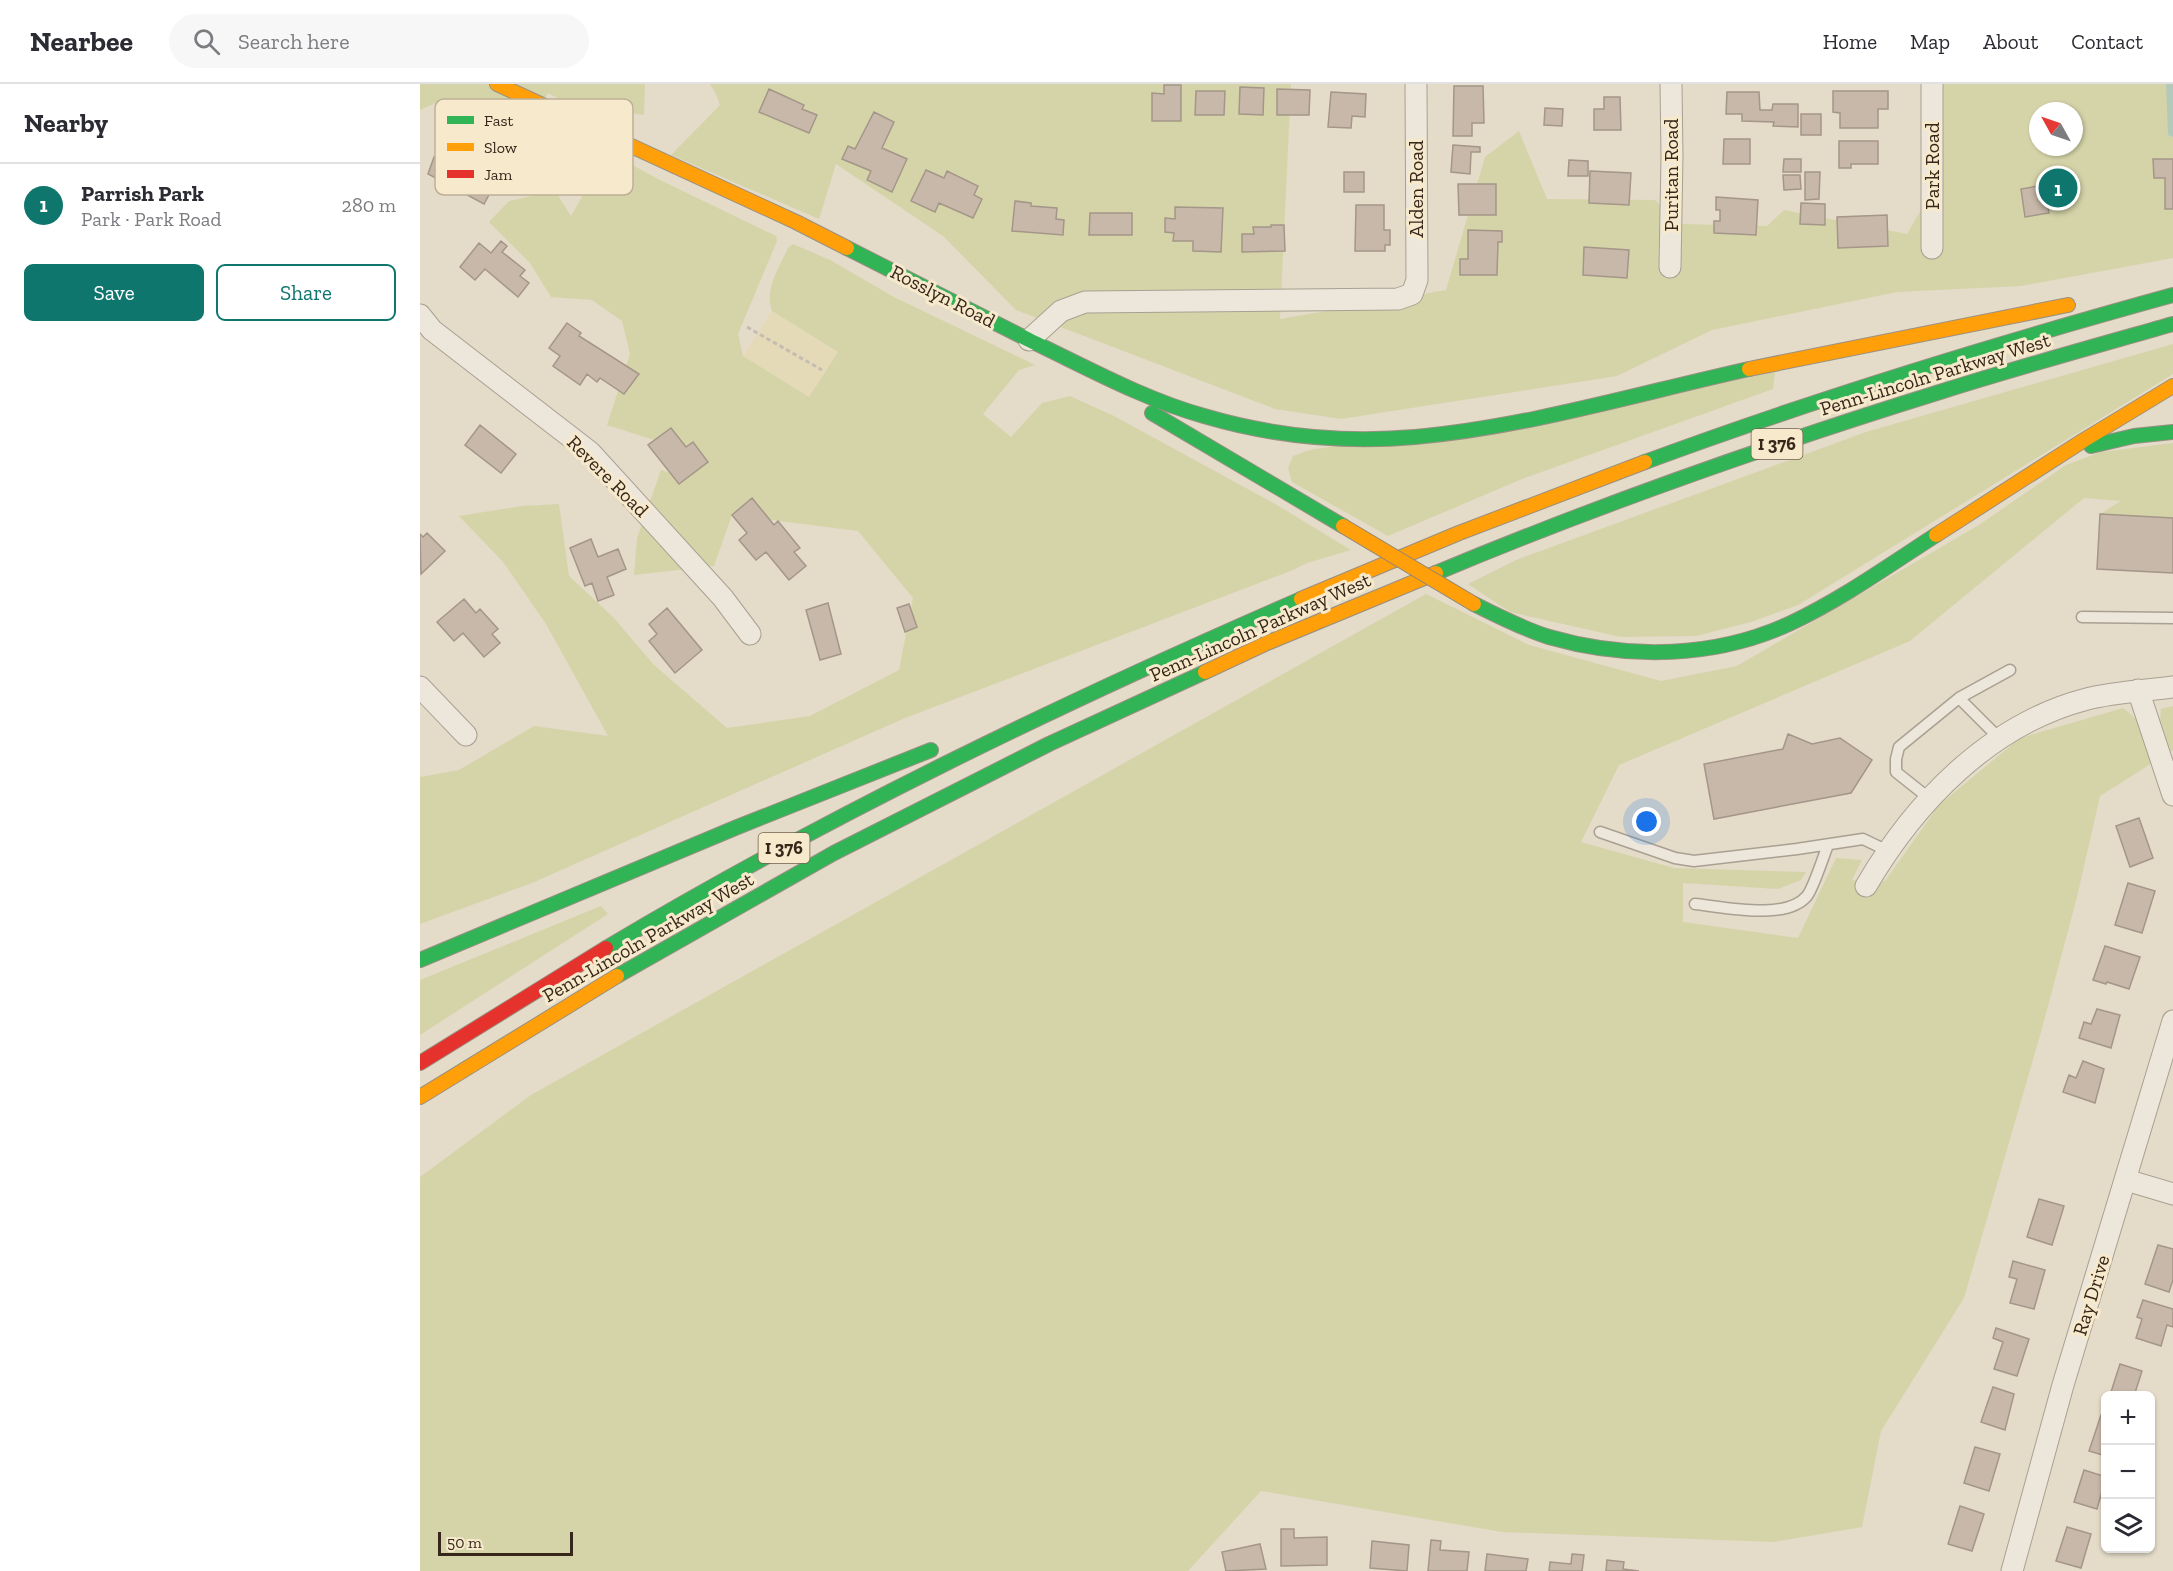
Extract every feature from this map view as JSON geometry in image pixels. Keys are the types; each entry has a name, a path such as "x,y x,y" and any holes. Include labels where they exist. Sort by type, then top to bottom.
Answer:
{"main road":[{"name":"Rosslyn Road","path":"497,84 530,99"},
{"name":"Rosslyn Road","path":"633,147 807,227 1029,340"},
{"path":"2117,296 2173,286"},
{"name":"Penn-Lincoln Parkway West","path":"420,1063 574,968 804,837 932,770 1162,660 1407,554 1655,458 1908,373 2034,334 2173,295"},
{"path":"1029,340 1188,412 1218,420 1329,438 1399,439 1471,430 1899,337 2084,302"},
{"name":"Penn-Lincoln Parkway West","path":"420,1097 477,1060 703,926 818,863 1054,742 1295,631 1539,531 1768,447 2007,371 2173,324"},
{"path":"1029,340 1501,619 1540,635 1597,648 1646,652 1676,651 1733,643 1786,625 1836,599 2173,386"},
{"path":"2063,454 2134,436 2173,432"},
{"path":"1277,443 1290,433"},
{"path":"1269,470 1272,484"},
{"path":"988,728 1162,660"},
{"path":"420,960 735,828 944,745"},
{"path":"420,1104 477,1060"}],"street":[{"name":"Alden Road","path":"1029,340 1061,310 1085,302 1398,299 1412,294 1417,280 1416,84"},
{"name":"Puritan Road","path":"1670,267 1671,84"},
{"name":"Park Road","path":"1932,84 1932,248"},
{"name":"Revere Road","path":"420,315 432,330 590,452 723,598 750,634"},
{"path":"420,687 466,735"},
{"path":"1866,886 1888,851 1952,775 2020,724 2086,699 2138,690 2173,687"},
{"path":"2138,690 2173,795"},
{"name":"Ray Drive","path":"2012,1571 2063,1385 2173,1021"},
{"path":"2126,1180 2173,1194"}],"lane":[{"path":"2082,617 2173,618"},
{"path":"1930,799 1896,772 1899,747 1959,698 2010,670"},
{"path":"1959,698 2000,740"},
{"path":"1600,832 1675,858 1694,861 1863,839 1888,851"},
{"path":"1695,904 1776,911 1794,906 1808,895 1828,845"}],"path":[{"path":"747,327 822,370"}],"shaded area":[{"path":"2166,84 2173,84 2173,137 2168,135"},
{"path":"772,311 838,352 809,398 743,356"}],"green space":[{"path":"420,84 645,84 644,115 633,113 633,99 560,99 548,93 544,99 435,99 435,103 420,110"},
{"path":"710,84 1291,84 1280,319 1446,290 1485,157 1519,131 1547,199 1655,200 1681,224 1767,226 1784,210 1907,234 1942,174 1941,84 2173,84 2173,258 2021,286 1897,292 1712,330 1617,376 1341,419 1275,409 1016,310 943,236 836,164 819,219 671,155 720,105"},
{"path":"633,165 776,236 777,241 738,334 743,356 809,397 838,352 772,311 771,287 788,248 793,244 830,260 894,297 1035,365 1019,370 983,414 1011,437 1042,403 1070,396 1114,416 1277,505 1351,550 1307,563 905,718 532,883 420,924 420,777 459,770 534,726 608,736 546,624 504,563 459,516 522,506 559,504 569,576 613,617 654,665 727,728 810,716 899,670 913,598 858,531 732,515 714,566 634,575 637,538 661,470 673,474 654,440 607,425 630,354 622,321 592,300 551,297 530,263 489,222 509,201 537,195 558,195 571,216 583,195 633,195"},
{"path":"2173,344 2173,374 1798,605 1751,622 1696,636 1621,637 1510,612 1468,584 1516,560 1866,432"},
{"path":"1775,372 1773,389 1522,479 1388,536 1292,482 1288,468 1293,456 1310,450"},
{"path":"2173,443 2173,518 2100,514 2121,501 2084,498 1910,641 1619,765 1581,842 1674,868 1806,872 1801,880 1778,889 1683,883 1683,922 1798,938 1836,858 1862,860 1852,880 1885,881 1939,805 2020,738 2123,708 2136,719 2160,722 2161,709 2173,706 2173,750 2100,796 2077,897 2041,1032 1964,1298 1881,1431 1862,1527 1774,1542 1502,1532 1261,1491 1188,1571 420,1571 420,1177 531,1095 1426,594 1529,645 1661,681 1737,666 1979,525 2066,465 2101,452"},
{"path":"601,906 608,914 420,1035 420,980"}],"building":[{"path":"1164,85 1181,85 1181,121 1152,121 1152,93 1164,94"},
{"path":"1454,86 1483,86 1484,123 1472,123 1472,136 1453,136"},
{"path":"1240,87 1264,88 1263,115 1239,114"},
{"path":"769,89 804,105 802,109 817,115 809,133 759,112"},
{"path":"1277,89 1310,90 1309,115 1277,115"},
{"path":"1196,91 1225,91 1224,115 1195,115"},
{"path":"1833,91 1888,91 1888,109 1878,109 1878,128 1840,128 1840,113 1833,112"},
{"path":"1331,92 1366,94 1365,117 1352,116 1351,128 1328,127"},
{"path":"1727,92 1759,92 1760,110 1772,110 1773,104 1798,104 1798,127 1773,126 1774,122 1742,121 1742,114 1726,114"},
{"path":"1604,97 1620,97 1621,130 1594,130 1594,109 1604,109"},
{"path":"1545,108 1563,109 1562,126 1544,125"},
{"path":"874,112 894,122 882,148 907,159 892,192 867,180 871,171 842,159 848,146 855,149"},
{"path":"1801,114 1821,114 1821,135 1801,135"},
{"path":"1724,139 1750,139 1750,164 1723,164"},
{"path":"1839,141 1878,141 1878,164 1851,164 1851,168 1839,168"},
{"path":"1453,145 1480,147 1480,152 1471,152 1470,174 1451,172"},
{"path":"435,158 435,178 428,174"},
{"path":"1784,159 1801,159 1801,172 1783,172"},
{"path":"2153,159 2173,159 2173,209 2165,209 2165,178 2154,178"},
{"path":"1569,160 1588,161 1588,176 1568,176"},
{"path":"926,170 944,178 947,171 978,186 974,195 982,199 973,218 939,203 935,212 911,201"},
{"path":"1590,171 1631,173 1629,205 1589,203"},
{"path":"1344,172 1364,172 1364,192 1344,192"},
{"path":"1805,172 1820,172 1819,199 1805,200"},
{"path":"1783,175 1800,175 1801,189 1784,190"},
{"path":"1458,184 1496,184 1496,215 1459,215"},
{"path":"2044,185 2049,213 2025,217 2021,189"},
{"path":"467,195 489,195 484,204"},
{"path":"1716,197 1758,200 1756,235 1714,233 1714,221 1720,221 1720,210 1716,210"},
{"path":"1015,201 1031,203 1031,206 1057,208 1056,219 1064,220 1063,235 1012,231"},
{"path":"1801,203 1825,204 1825,225 1800,224"},
{"path":"1356,205 1384,205 1384,230 1390,230 1390,245 1385,245 1385,251 1355,251"},
{"path":"1175,207 1223,208 1221,252 1193,251 1193,241 1173,241 1174,233 1165,232 1165,218 1175,219"},
{"path":"1090,213 1132,213 1132,235 1089,235"},
{"path":"1887,215 1888,246 1838,248 1837,217"},
{"path":"1271,225 1284,225 1285,251 1242,252 1242,234 1254,234 1253,227 1271,227"},
{"path":"1468,230 1502,231 1502,242 1498,242 1497,275 1460,275 1460,259 1468,259"},
{"path":"501,241 507,246 502,252 525,270 520,276 529,283 518,297 485,269 475,280 460,267 479,243 491,253"},
{"path":"1584,247 1629,250 1627,278 1583,275"},
{"path":"567,323 581,333 579,336 639,374 624,394 600,378 597,382 587,374 580,385 553,366 560,356 549,348"},
{"path":"480,425 516,454 501,473 465,445"},
{"path":"671,428 686,447 693,442 708,462 679,484 648,445"},
{"path":"752,498 774,525 778,521 800,548 794,552 806,566 789,580 766,552 756,560 739,540 747,533 732,515"},
{"path":"2100,514 2173,518 2173,573 2097,569"},
{"path":"427,533 445,551 421,574 420,534 423,537"},
{"path":"591,539 598,557 618,549 626,569 607,577 614,595 598,601 592,583 585,586 570,548"},
{"path":"464,599 476,613 480,609 498,629 492,634 500,643 484,657 463,633 454,641 437,622"},
{"path":"828,603 841,654 820,660 806,610"},
{"path":"909,604 917,627 905,632 897,608"},
{"path":"667,608 702,650 675,673 649,641 657,634 649,624"},
{"path":"1788,734 1812,744 1840,738 1872,760 1851,793 1714,819 1704,764 1783,749"},
{"path":"2139,818 2153,858 2130,867 2116,826"},
{"path":"2128,883 2155,891 2142,933 2115,925"},
{"path":"2105,946 2140,957 2129,989 2093,980"},
{"path":"2097,1009 2120,1015 2111,1048 2079,1038 2084,1022 2091,1024"},
{"path":"2083,1061 2104,1069 2095,1103 2063,1092 2069,1075 2076,1078"},
{"path":"2039,1199 2064,1206 2052,1245 2027,1237"},
{"path":"2158,1245 2173,1249 2173,1280 2169,1292 2145,1284"},
{"path":"2013,1261 2045,1270 2034,1309 2010,1303 2017,1279 2009,1277"},
{"path":"2143,1300 2173,1309 2173,1327 2167,1325 2161,1346 2136,1338 2142,1319 2137,1317"},
{"path":"1996,1328 2029,1339 2017,1376 1994,1369 2003,1342 1993,1338"},
{"path":"2120,1364 2142,1371 2136,1391 2111,1391"},
{"path":"1993,1387 2014,1394 2005,1430 1981,1422"},
{"path":"2101,1415 2101,1455 2089,1451"},
{"path":"1975,1447 2000,1454 1989,1491 1964,1483"},
{"path":"2084,1470 2101,1475 2101,1495 2097,1509 2074,1502"},
{"path":"1960,1506 1984,1514 1972,1551 1948,1544"},
{"path":"2067,1527 2091,1534 2081,1568 2056,1561"},
{"path":"1281,1529 1294,1529 1294,1538 1327,1537 1327,1565 1281,1566"},
{"path":"1431,1540 1441,1541 1440,1550 1469,1552 1467,1571 1428,1571"},
{"path":"1372,1541 1409,1545 1407,1571 1370,1568"},
{"path":"1260,1544 1266,1569 1226,1571 1222,1552"},
{"path":"1487,1554 1528,1559 1526,1571 1485,1571"},
{"path":"1572,1554 1584,1555 1582,1571 1549,1571 1550,1562 1571,1564"},
{"path":"1607,1560 1624,1562 1623,1569 1639,1571 1606,1571"}],"traffic: fast":[{"path":"847,248 1029,340"},
{"path":"1645,462 1710,438 1907,373 2173,295"},
{"path":"1436,573 1624,499 1815,432 1972,382 2173,324"},
{"path":"1029,340 1115,382 1181,409 1256,429 1335,438 1389,439 1499,426 1749,369"},
{"path":"1152,413 1343,526"},
{"path":"2091,446 2134,436 2173,432"},
{"path":"1474,604 1530,630 1579,644 1641,652 1703,649 1762,635 1810,614 1847,593 1936,535"},
{"path":"606,948 775,852 948,762 1124,678 1301,599"},
{"path":"617,976 834,853 1049,744 1205,672"},
{"path":"420,960 735,828 931,750"}],"traffic: slow":[{"path":"497,84 530,99"},
{"path":"633,147 847,248"},
{"path":"1749,369 2068,305"},
{"path":"1936,535 2173,386"},
{"path":"1301,599 1459,533 1645,462"},
{"path":"1343,526 1474,604"},
{"path":"1205,672 1267,643 1436,573"},
{"path":"420,1097 617,976"}],"traffic: jam":[{"path":"420,1063 606,948"}],"place":[{"name":"Parrish Park","path":"2058,188"}]}
